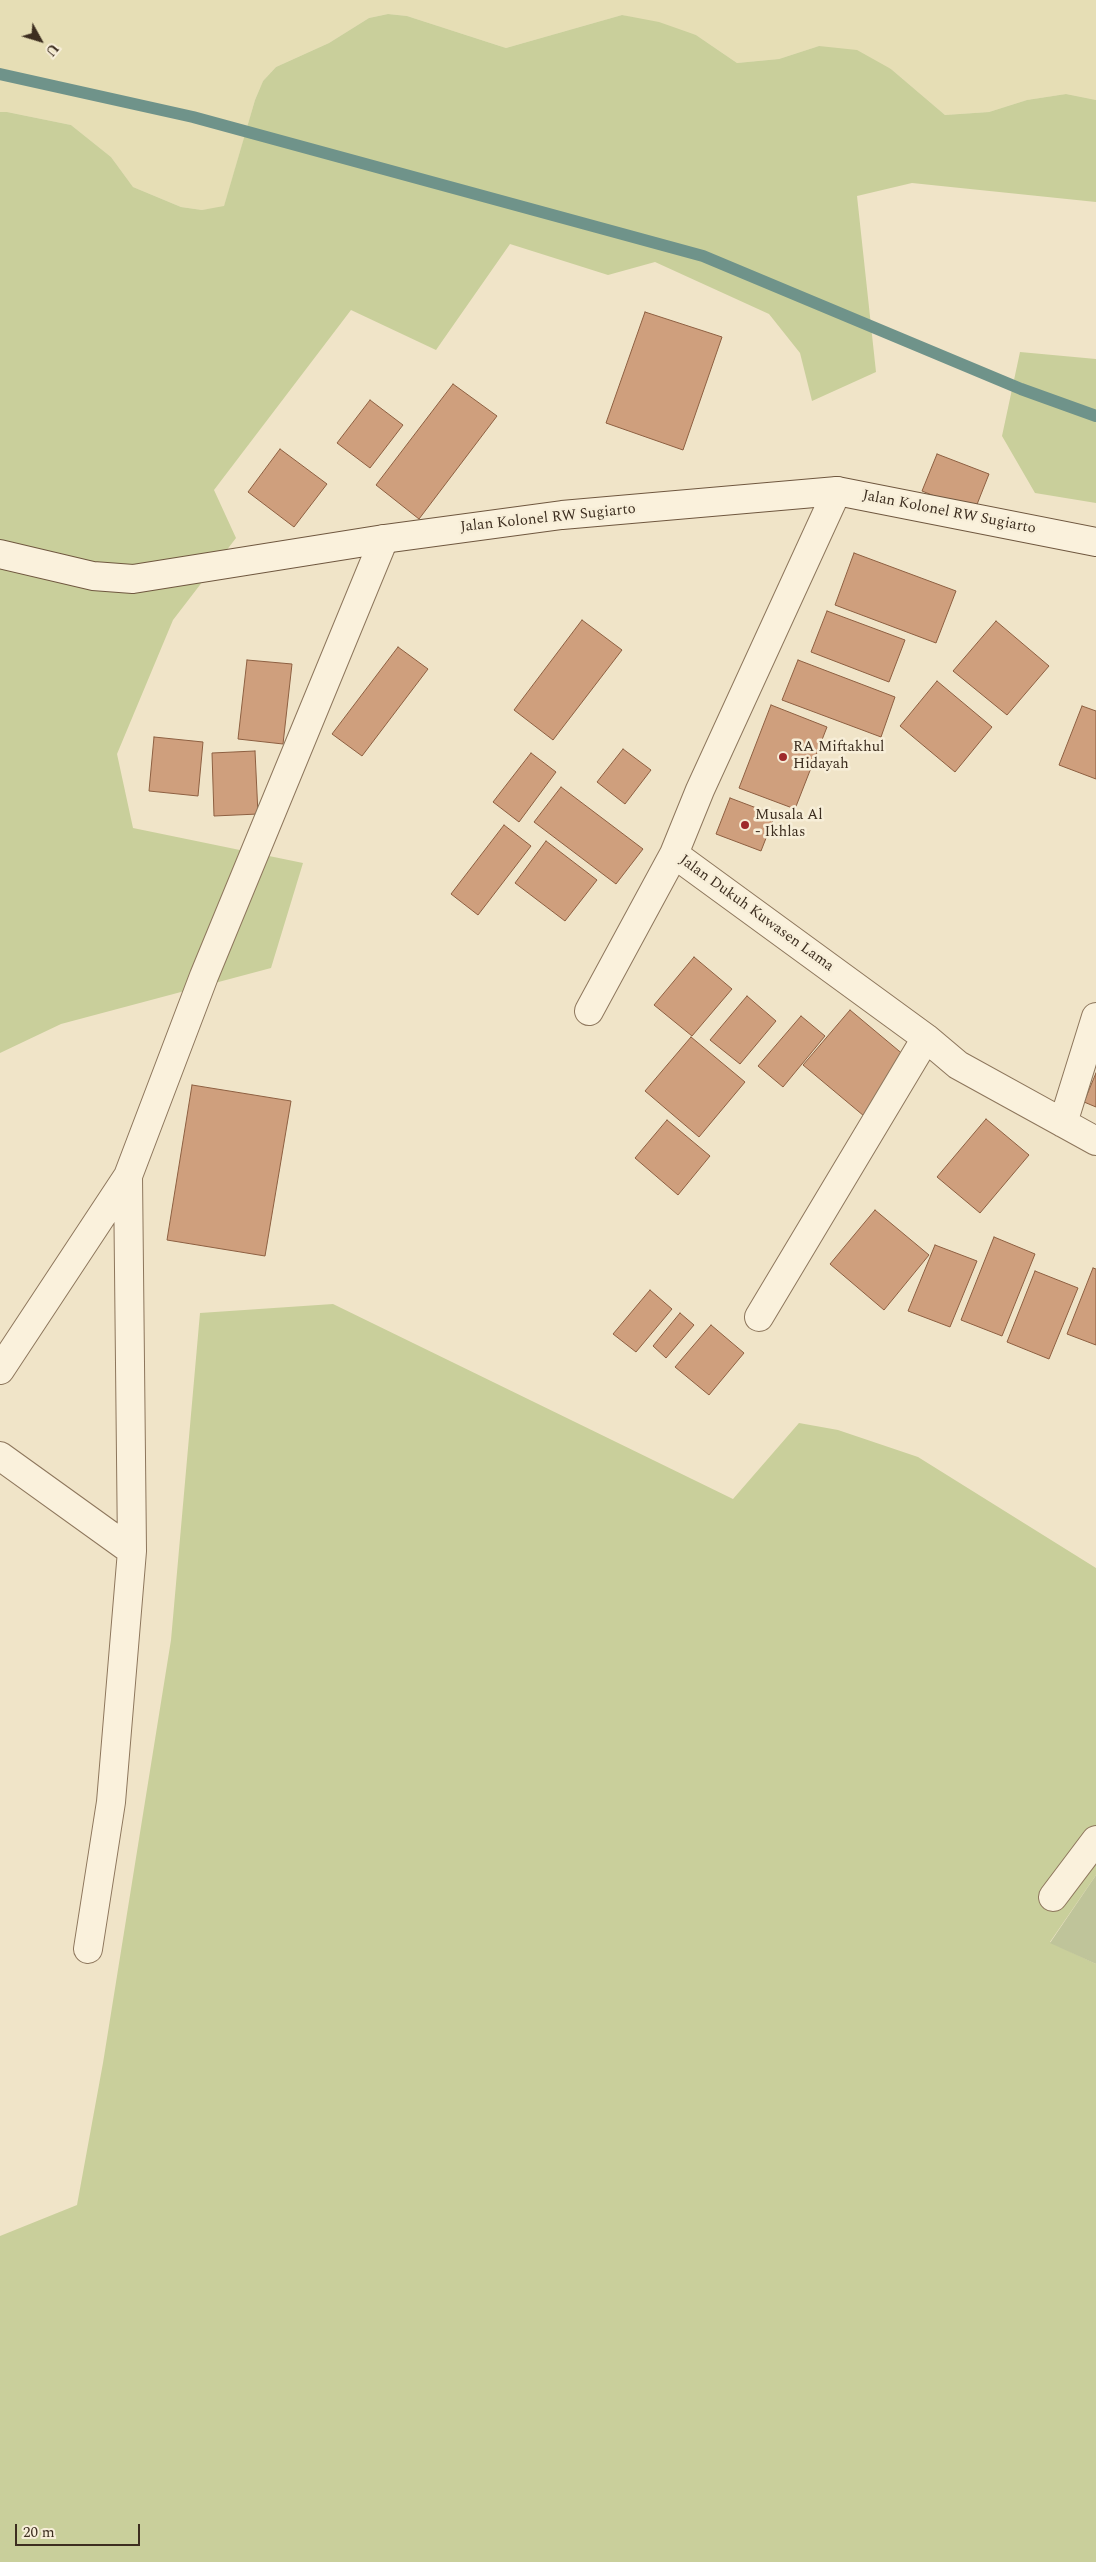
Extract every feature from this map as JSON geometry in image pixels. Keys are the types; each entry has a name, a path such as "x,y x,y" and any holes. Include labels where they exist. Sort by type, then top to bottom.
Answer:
{"street":[{"name":"Jalan Kolonel RW Sugiarto","path":"0,554 92,576 133,579 384,538 562,515 837,491 1096,542"},
{"name":"Jalan Dukuh Kuwasen Lama","path":"837,491 700,790 674,854 926,1038 958,1065 1096,1141"},
{"path":"0,1370 128,1176 204,976 384,538"},
{"path":"589,1011 674,854"},
{"path":"1062,1123 1096,1017"},
{"path":"759,1317 926,1038"},
{"path":"88,1950 111,1802 132,1551 128,1176"},
{"path":"0,1456 132,1551"},
{"path":"1053,1897 1096,1840"}],"shaded area":[{"path":"0,0 1096,0 1096,100 1066,94 1027,100 989,112 945,115 891,69 819,46 779,59 737,63 696,35 622,15 506,48 407,16 388,14 369,18 329,43 276,67 263,81 255,100 224,207 202,210 181,207 133,187 111,157 71,125 0,112"}],"green space":[{"path":"388,14 407,16 506,48 622,15 659,22 696,35 737,63 779,59 819,46 857,50 891,69 945,115 989,112 1027,100 1066,94 1096,100 1096,202 912,183 857,196 876,372 812,401 800,353 769,314 655,262 608,275 510,244 436,350 351,310 214,490 236,538 173,620 117,754 133,828 303,863 271,968 61,1024 0,1053 0,112 71,125 111,157 133,187 181,207 202,210 224,206 255,100 263,81 276,67 329,43 369,18"},
{"path":"1020,352 1096,359 1096,503 1035,493 1002,436"},
{"path":"333,1304 733,1499 799,1423 838,1430 918,1457 1096,1568 1096,1875 1050,1942 1096,1964 1096,2562 0,2562 0,2236 77,2205 103,2063 171,1640 200,1313"},
{"path":"1096,1875 1096,1964 1050,1943"}],"building":[{"path":"645,312 722,337 683,450 606,423"},
{"path":"453,384 497,416 419,519 376,485"},
{"path":"370,400 403,425 370,468 337,443"},
{"path":"280,449 327,484 294,527 248,492"},
{"path":"937,454 989,474 974,512 922,491"},
{"path":"854,553 956,591 936,643 835,605"},
{"path":"827,611 905,640 889,682 811,652"},
{"path":"582,620 622,650 553,740 514,710"},
{"path":"996,621 1049,666 1007,715 953,671"},
{"path":"398,647 428,669 362,756 332,734"},
{"path":"247,660 292,664 283,744 238,739"},
{"path":"798,660 895,697 881,737 782,700"},
{"path":"937,681 992,727 955,772 900,726"},
{"name":"RA Miftakhul Hidayah","path":"771,705 827,727 795,809 739,788"},
{"path":"1082,706 1096,711 1096,779 1059,765"},
{"path":"154,737 203,742 198,796 149,791"},
{"path":"623,749 651,770 625,804 597,782"},
{"path":"255,751 258,814 214,816 212,753"},
{"path":"531,753 556,772 519,822 493,802"},
{"path":"561,787 643,849 616,884 534,822"},
{"name":"Musala Al - Ikhlas","path":"730,798 775,815 761,851 716,834"},
{"path":"504,825 531,846 478,915 451,894"},
{"path":"546,841 597,880 565,921 515,883"},
{"path":"694,957 732,989 692,1036 654,1005"},
{"path":"747,996 776,1021 740,1064 710,1040"},
{"path":"850,1010 911,1061 864,1116 803,1065"},
{"path":"801,1016 825,1036 783,1087 758,1066"},
{"path":"691,1037 745,1082 699,1137 645,1091"},
{"path":"1096,1073 1096,1107 1084,1102"},
{"path":"192,1085 291,1101 265,1256 167,1240"},
{"path":"986,1119 1029,1155 980,1213 937,1177"},
{"path":"667,1120 710,1156 678,1195 635,1158"},
{"path":"875,1210 929,1255 884,1310 830,1264"},
{"path":"994,1237 1035,1254 1002,1336 961,1320"},
{"path":"935,1245 977,1261 950,1327 908,1311"},
{"path":"1093,1268 1096,1269 1096,1345 1067,1334"},
{"path":"1035,1271 1078,1288 1049,1359 1007,1342"},
{"path":"650,1290 672,1309 636,1352 613,1334"},
{"path":"680,1313 694,1325 666,1358 653,1346"},
{"path":"711,1325 744,1353 709,1395 675,1367"}],"waterway":[{"path":"0,74 193,117 703,256 1021,389 1096,416"}],"place":[{"name":"RA Miftakhul Hidayah","path":"783,757"},
{"name":"Musala Al - Ikhlas","path":"745,825"}]}
